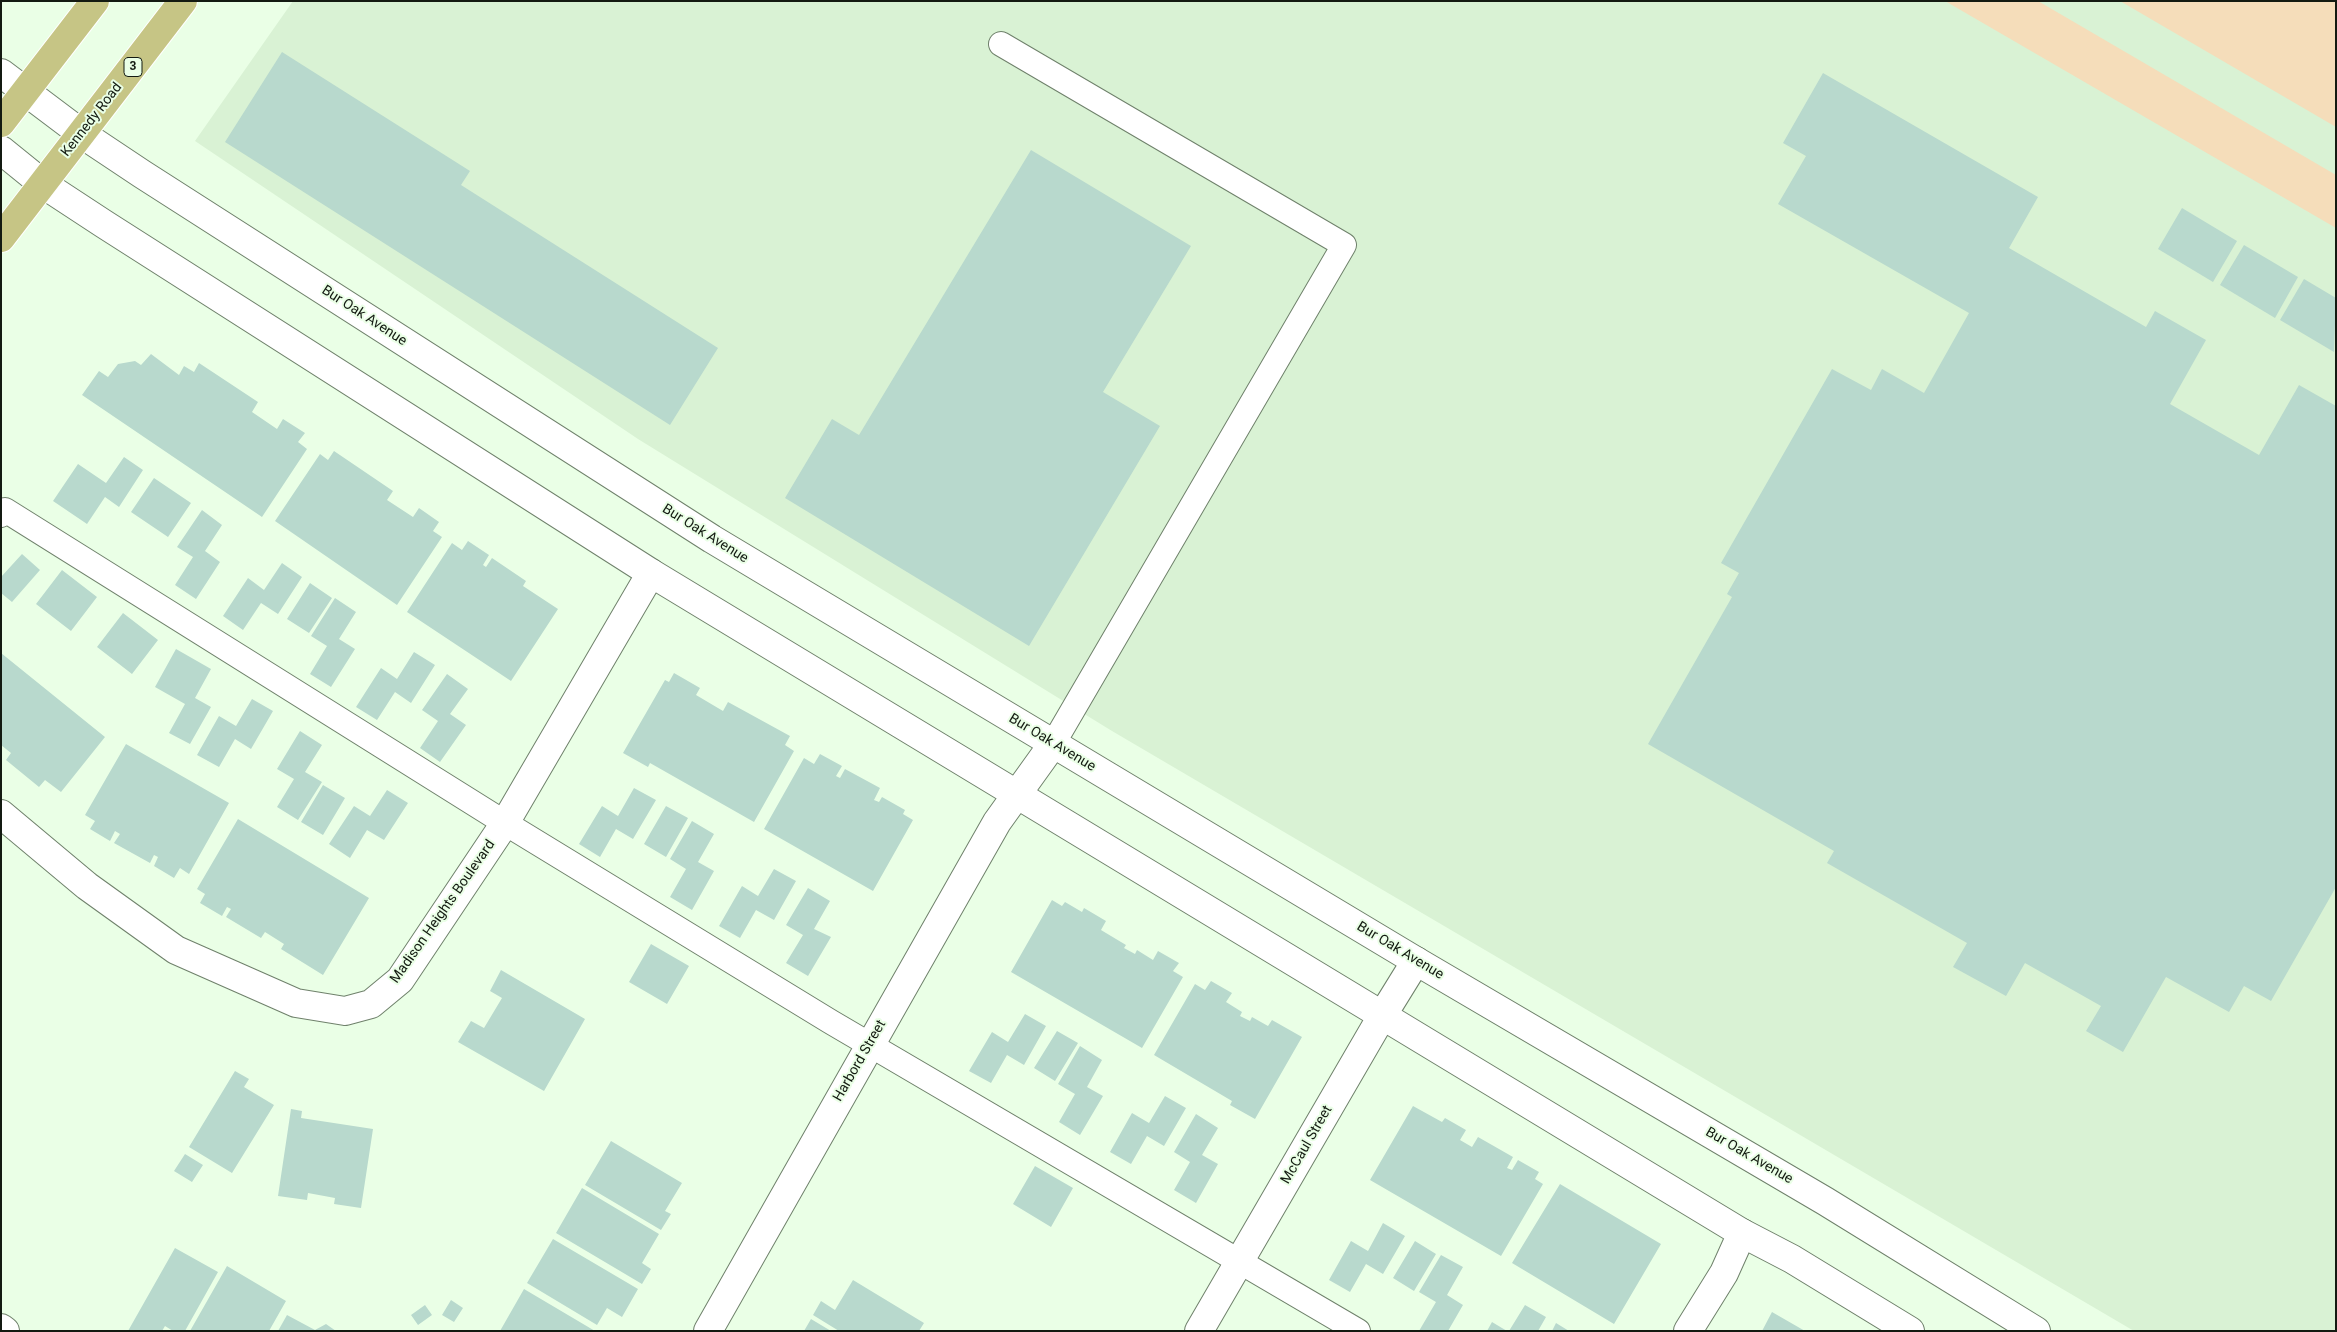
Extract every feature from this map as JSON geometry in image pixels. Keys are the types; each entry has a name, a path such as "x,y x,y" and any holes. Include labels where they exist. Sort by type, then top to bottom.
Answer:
{"main road":[{"path":"1,123 94,1"},
{"name":"Kennedy Road","path":"1,238 184,1"}],"street":[{"name":"Bur Oak Avenue","path":"1,73 82,134 142,174 712,540 1416,961 1825,1201 2036,1331"},
{"path":"1,150 43,184 651,573 1742,1233 1792,1259 1910,1331"},
{"name":"Madison Heights Boulevard","path":"1,814 87,886 176,950 296,1003 345,1011 371,1004 400,980 504,823 651,573"},
{"name":"Harbord Street","path":"708,1331 997,822 1053,744"},
{"name":"McCaul Street","path":"1199,1331 1382,1016 1416,961"},
{"path":"1688,1331 1724,1272 1742,1233"},
{"path":"1,1328 5,1331"}],"lane":[{"path":"1001,44 1344,245 1053,744"},
{"path":"1,515 5,510 504,823 870,1045 1358,1331"}],"shaded area":[{"path":"293,1 2336,1 2336,1331 2134,1331 1112,731 638,439 195,141"},
{"path":"1945,1 2038,1 2336,175 2336,228"},
{"path":"2120,1 2336,1 2336,127"}],"building":[{"path":"282,52 470,171 461,185 718,348 670,425 225,142"},
{"path":"1823,73 2038,197 2009,248 2146,327 2155,311 2206,340 2170,404 2259,455 2299,385 2336,406 2336,887 2271,1001 2244,986 2229,1012 2166,977 2123,1052 2086,1031 2101,1006 2025,963 2006,996 1953,967 1967,943 1827,863 1834,851 1648,744 1732,597 1727,594 1739,573 1721,563 1832,369 1871,390 1882,369 1924,393 1969,313 1778,204 1806,156 1783,143"},
{"path":"1031,150 1191,246 1103,392 1160,426 1029,646 785,498 832,419 859,435"},
{"path":"2182,208 2237,241 2213,282 2158,249"},
{"path":"2244,245 2298,277 2275,318 2220,285"},
{"path":"2304,279 2336,298 2334,352 2280,320"},
{"path":"151,354 179,375 184,366 194,372 199,363 258,402 252,412 277,429 283,419 305,433 298,442 307,449 262,517 82,395 99,371 108,377 118,364 135,361 141,365"},
{"path":"334,451 393,491 387,500 413,517 419,508 439,522 433,531 442,537 397,605 275,521 320,454 328,460"},
{"path":"124,457 143,470 119,507 105,497 87,524 53,501 78,464 106,483"},
{"path":"154,478 191,503 168,537 131,512"},
{"path":"202,510 222,525 205,551 220,562 196,599 175,585 193,557 177,547"},
{"path":"468,541 489,555 483,565 486,567 492,558 526,581 523,586 558,609 511,681 407,612 452,543 462,550"},
{"path":"22,554 40,570 12,602 1,593 1,577"},
{"path":"282,563 302,577 278,614 261,603 243,630 223,616 248,578 264,590"},
{"path":"62,570 97,597 71,631 36,604"},
{"path":"310,583 332,598 309,633 287,619"},
{"path":"335,598 356,612 339,639 355,649 331,687 310,674 327,646 311,636"},
{"path":"123,613 158,640 132,674 97,647"},
{"path":"176,649 211,669 195,698 211,707 190,744 169,733 185,704 155,687"},
{"path":"414,652 435,665 411,703 395,692 377,720 356,707 381,668 397,679"},
{"path":"1,653 105,737 61,792 45,780 39,787 6,760 11,753 1,745"},
{"path":"674,673 700,688 696,695 723,711 728,702 790,736 785,745 794,751 754,822 650,763 648,767 623,753 665,680 669,682"},
{"path":"447,674 468,689 450,714 466,725 440,762 420,748 438,721 422,710"},
{"path":"252,699 273,711 251,749 235,739 219,767 197,755 219,716 236,726"},
{"path":"300,731 322,745 305,772 322,782 298,820 277,807 294,779 277,769"},
{"path":"126,744 229,803 189,874 180,868 174,878 154,866 158,857 154,855 150,863 114,843 120,834 115,831 110,841 90,829 95,821 85,815"},
{"path":"820,754 842,766 836,776 840,778 845,769 880,788 874,800 879,802 882,797 905,810 903,814 913,820 873,891 764,829 804,758 814,764"},
{"path":"323,785 345,798 323,835 301,822"},
{"path":"634,788 656,800 633,839 616,829 600,857 579,844 602,806 618,816"},
{"path":"387,790 408,803 384,840 367,830 350,858 329,844 354,806 370,816"},
{"path":"666,806 688,818 666,857 644,844"},
{"path":"238,819 369,898 323,975 281,949 284,944 265,932 261,938 226,917 231,909 227,907 222,916 200,903 205,894 197,889"},
{"path":"692,821 714,834 698,862 714,871 692,910 670,897 686,869 670,859"},
{"path":"774,869 796,881 774,920 756,910 740,938 719,926 742,886 758,896"},
{"path":"808,888 830,901 814,929 831,937 808,976 786,963 803,935 786,925"},
{"path":"1052,900 1062,906 1065,902 1082,912 1084,908 1106,921 1101,930 1126,945 1124,948 1135,954 1137,950 1153,960 1158,951 1179,963 1173,971 1183,977 1142,1048 1011,972"},
{"path":"651,944 689,966 667,1004 629,982"},
{"path":"501,970 585,1019 544,1091 458,1042 471,1021 484,1028 502,998 490,991"},
{"path":"1211,981 1232,993 1226,1002 1242,1012 1240,1016 1250,1021 1252,1017 1268,1026 1272,1020 1302,1037 1255,1119 1230,1105 1232,1101 1154,1055 1195,984 1205,990"},
{"path":"1025,1014 1046,1026 1024,1065 1007,1055 991,1083 969,1071 992,1032 1008,1042"},
{"path":"1057,1031 1078,1043 1055,1081 1034,1068"},
{"path":"1080,1046 1102,1060 1087,1087 1103,1096 1080,1135 1059,1122 1075,1094 1058,1084"},
{"path":"235,1071 249,1079 244,1087 274,1105 232,1173 189,1147"},
{"path":"1165,1096 1186,1108 1164,1146 1147,1136 1131,1164 1110,1152 1132,1113 1149,1123"},
{"path":"1413,1106 1442,1122 1445,1118 1466,1130 1460,1140 1472,1147 1478,1137 1513,1157 1507,1168 1512,1170 1518,1160 1539,1172 1535,1179 1543,1184 1501,1256 1370,1180"},
{"path":"291,1109 302,1111 301,1118 373,1129 361,1208 334,1204 335,1198 308,1193 307,1200 278,1196"},
{"path":"1196,1114 1218,1128 1202,1155 1218,1164 1196,1203 1174,1190 1190,1162 1174,1152"},
{"path":"611,1141 682,1183 665,1211 671,1214 661,1230 585,1185"},
{"path":"185,1154 203,1165 192,1182 174,1171"},
{"path":"1035,1166 1073,1188 1051,1227 1013,1204"},
{"path":"1560,1184 1661,1244 1614,1324 1512,1263"},
{"path":"582,1188 659,1234 642,1263 651,1269 642,1284 556,1233"},
{"path":"1383,1223 1405,1236 1383,1274 1366,1264 1350,1292 1329,1280 1351,1241 1368,1251"},
{"path":"553,1239 638,1289 622,1317 607,1308 597,1325 527,1283"},
{"path":"1415,1241 1436,1254 1414,1291 1393,1278"},
{"path":"175,1248 218,1272 185,1331 173,1331 165,1326 162,1331 128,1331"},
{"path":"1441,1255 1463,1267 1447,1295 1463,1305 1448,1331 1419,1331 1436,1302 1419,1292"},
{"path":"227,1266 286,1301 269,1331 190,1331"},
{"path":"853,1280 924,1323 919,1331 839,1331 813,1315 821,1301 835,1310"},
{"path":"524,1289 595,1331 500,1331"},
{"path":"451,1300 463,1308 454,1322 442,1315"},
{"path":"425,1305 432,1315 418,1325 411,1315"},
{"path":"1525,1305 1546,1317 1538,1331 1509,1331"},
{"path":"1772,1312 1805,1331 1762,1331"},
{"path":"287,1315 315,1330 326,1324 336,1331 278,1331"},
{"path":"811,1319 831,1331 804,1331"},
{"path":"1492,1322 1507,1331 1487,1331"},
{"path":"1556,1323 1569,1331 1552,1331"}]}
